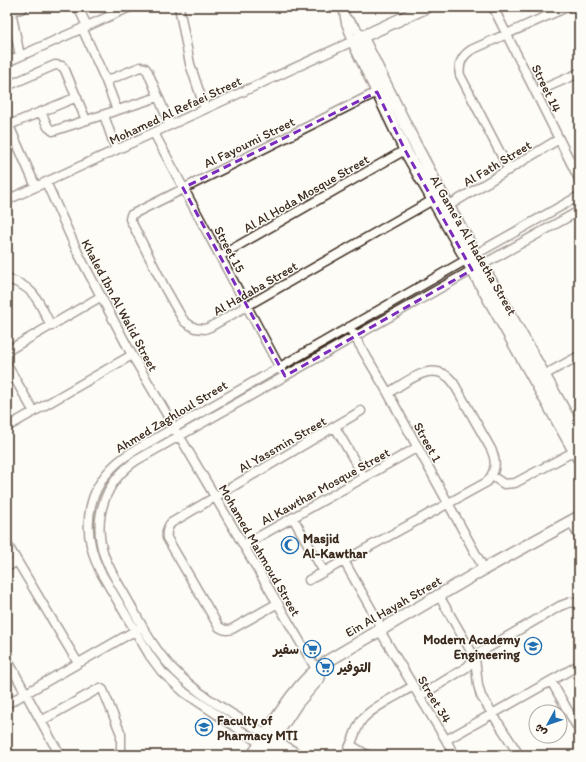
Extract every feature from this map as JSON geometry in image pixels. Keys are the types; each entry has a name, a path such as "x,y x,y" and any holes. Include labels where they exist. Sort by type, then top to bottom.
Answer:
{"street":[{"path":"20,56 9,11 24,7"},
{"path":"78,7 117,110"},
{"path":"7,62 130,7"},
{"path":"179,7 188,55 205,109"},
{"path":"343,7 344,16 356,28 358,39 422,8"},
{"name":"Street 14","path":"493,7 579,180"},
{"path":"508,170 460,75 460,64 466,54 567,7"},
{"name":"Mohamed Al Refaei Street","path":"7,200 358,39"},
{"name":"Al Game'a Al Hadetha Street","path":"358,39 377,92 405,150 437,197 557,409 579,437"},
{"name":"Al Game'a Al Hadetha Street","path":"358,39 415,144 437,197 448,206 471,257"},
{"path":"7,86 55,65 60,65 64,68 86,120"},
{"path":"106,81 142,67 148,72 170,125"},
{"path":"536,92 579,73"},
{"name":"Al Fayoumi Street","path":"133,214 377,92"},
{"path":"36,187 8,123 41,112 77,97"},
{"path":"41,112 48,127 53,131 158,97"},
{"path":"104,115 116,150"},
{"name":"Street 15","path":"154,133 285,376"},
{"name":"Al Fath Street","path":"448,206 559,139"},
{"name":"Al Al Hoda Mosque Street","path":"220,256 405,150"},
{"name":"Khaled Ibn Al Walid Street","path":"46,182 100,297 180,436"},
{"name":"Ahmed Zaghloul Street","path":"266,744 185,693 156,664 135,631 94,558 88,532 91,505 95,492 110,469 120,459 579,196"},
{"name":"Al Hadaba Street","path":"133,214 130,216 130,219 165,288 185,322 195,328 205,329 210,328 247,307 437,197"},
{"name":"Ahmed Zaghloul Street","path":"266,744 176,673 163,658 142,627 104,556 101,544 100,520 106,496 115,480 127,466 579,211"},
{"name":"Al Game'a Al Hadetha Street","path":"477,268 544,375 577,455"},
{"path":"7,279 16,281 35,295 51,326"},
{"path":"7,351 100,297"},
{"name":"Street 1","path":"349,327 388,393 484,569"},
{"path":"7,427 132,355"},
{"path":"544,375 579,356"},
{"path":"7,365 34,412"},
{"path":"309,580 449,504 487,482 492,476 496,463 494,456 450,377 440,372 429,371 388,393"},
{"name":"Al Yassmin Street","path":"278,603 232,629 222,629 219,627 167,538 166,530 171,523 361,411"},
{"path":"334,427 364,478"},
{"name":"Mohamed Mahmoud Street","path":"180,436 318,673"},
{"path":"144,445 148,454"},
{"name":"Al Kawthar Mosque Street","path":"244,545 418,447"},
{"path":"492,476 504,484 515,484 577,455"},
{"name":"Ein Al Hayah Street","path":"382,632 484,569 579,517"},
{"path":"293,518 324,572"},
{"name":"Ein Al Hayah Street","path":"253,755 266,744 297,690 318,673 326,662 577,530"},
{"path":"7,544 78,663"},
{"path":"7,567 17,561"},
{"name":"Street 34","path":"344,561 382,632 454,755"},
{"path":"442,601 475,658 479,690 519,755"},
{"path":"420,696 467,667 486,649 560,606 571,602 579,604"},
{"path":"7,704 142,627"},
{"path":"7,658 61,755"},
{"path":"446,740 579,665"},
{"path":"551,681 579,730"},
{"path":"185,693 190,685"},
{"path":"345,755 352,746 360,723 367,715 414,686"},
{"path":"41,721 100,688 103,690 121,734 121,755"},
{"path":"266,744 278,755"},
{"path":"266,744 297,755"},
{"path":"352,746 366,755"}],"highlighted area":[{"path":"377,92 405,150 472,270 285,376 183,188"}],"place":[{"name":"Masjid Al-Kawthar","path":"290,545"},
{"name":"Modern Academy Engineering","path":"533,646"},
{"name":"سفير","path":"312,649"},
{"name":"التوفير","path":"325,667"},
{"name":"Faculty of Pharmacy MTI","path":"204,727"}]}
